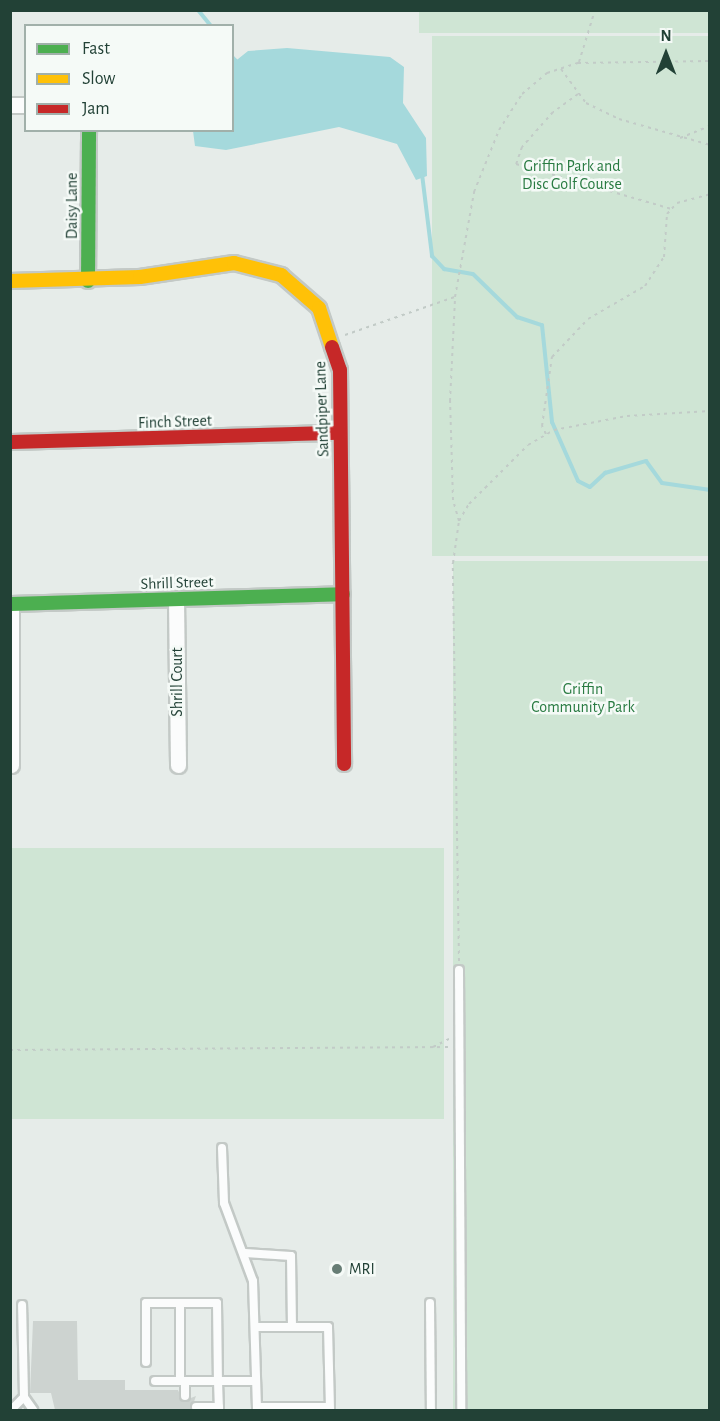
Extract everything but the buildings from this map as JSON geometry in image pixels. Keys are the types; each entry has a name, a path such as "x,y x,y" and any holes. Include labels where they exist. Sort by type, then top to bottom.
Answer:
{"street":[{"name":"Daisy Lane","path":"88,281 89,132"},
{"name":"Sandpiper Lane","path":"10,281 88,281 216,264 249,265 281,276 307,294 334,339 340,433 344,594 344,764"},
{"name":"Finch Street","path":"10,442 340,433"},
{"name":"Shrill Street","path":"11,604 344,594"},
{"name":"Shrill Court","path":"176,599 178,765"},
{"path":"11,604 11,765"}],"lane":[{"path":"459,970 461,1410"},
{"path":"222,1148 224,1203 245,1253 257,1327 257,1409 329,1409 328,1327 257,1327"},
{"path":"245,1253 291,1256 292,1327"},
{"path":"146,1362 146,1303 217,1303 219,1409 196,1407"},
{"path":"180,1303 182,1381 185,1396"},
{"path":"430,1303 431,1410"},
{"path":"22,1305 24,1397 33,1410"},
{"path":"155,1381 256,1381"},
{"path":"11,1410 24,1397"}],"path":[{"path":"578,63 595,10"},
{"path":"459,521 453,500 450,401 455,297 474,192 499,130 522,94 561,69 578,63 710,61"},
{"path":"561,69 578,94 619,119 710,145"},
{"path":"578,94 553,112 522,147 516,164 672,209 710,194"},
{"path":"679,138 685,131 710,126"},
{"path":"546,434 542,426 552,357 581,325 622,302 658,272 672,209"},
{"path":"334,339 455,297"},
{"path":"459,970 453,563 459,521 469,504 546,434 554,430 578,425 710,411"},
{"path":"433,1047 459,1036"},
{"path":"10,1050 459,1047"}],"green space":[{"path":"419,11 709,11 709,33 419,33"},
{"name":"Griffin Park and Disc Golf Course","path":"432,36 709,36 709,556 432,556"},
{"name":"Griffin Community Park","path":"453,561 709,561 709,1410 453,1410"},
{"path":"11,848 444,848 444,1119 11,1119"}],"water":[{"path":"287,48 390,57 404,67 403,103 426,138 427,176 416,180 397,144 339,127 226,150 195,146 193,132 234,132 234,62 248,51"}],"waterway":[{"path":"198,10 209,24"},
{"path":"234,59 238,63"},
{"path":"422,174 432,256 444,269 473,274 517,317 542,325 552,422 578,481 590,487 605,473 646,461 662,483 710,490"}],"traffic: fast":[{"path":"88,281 89,132"},
{"path":"10,604 343,594"}],"traffic: slow":[{"path":"10,281 140,277 234,263 281,275 319,308 332,347"}],"traffic: jam":[{"path":"332,347 340,370 344,764"},
{"path":"10,442 340,433"}],"place":[{"name":"MRI","path":"337,1269"}]}
